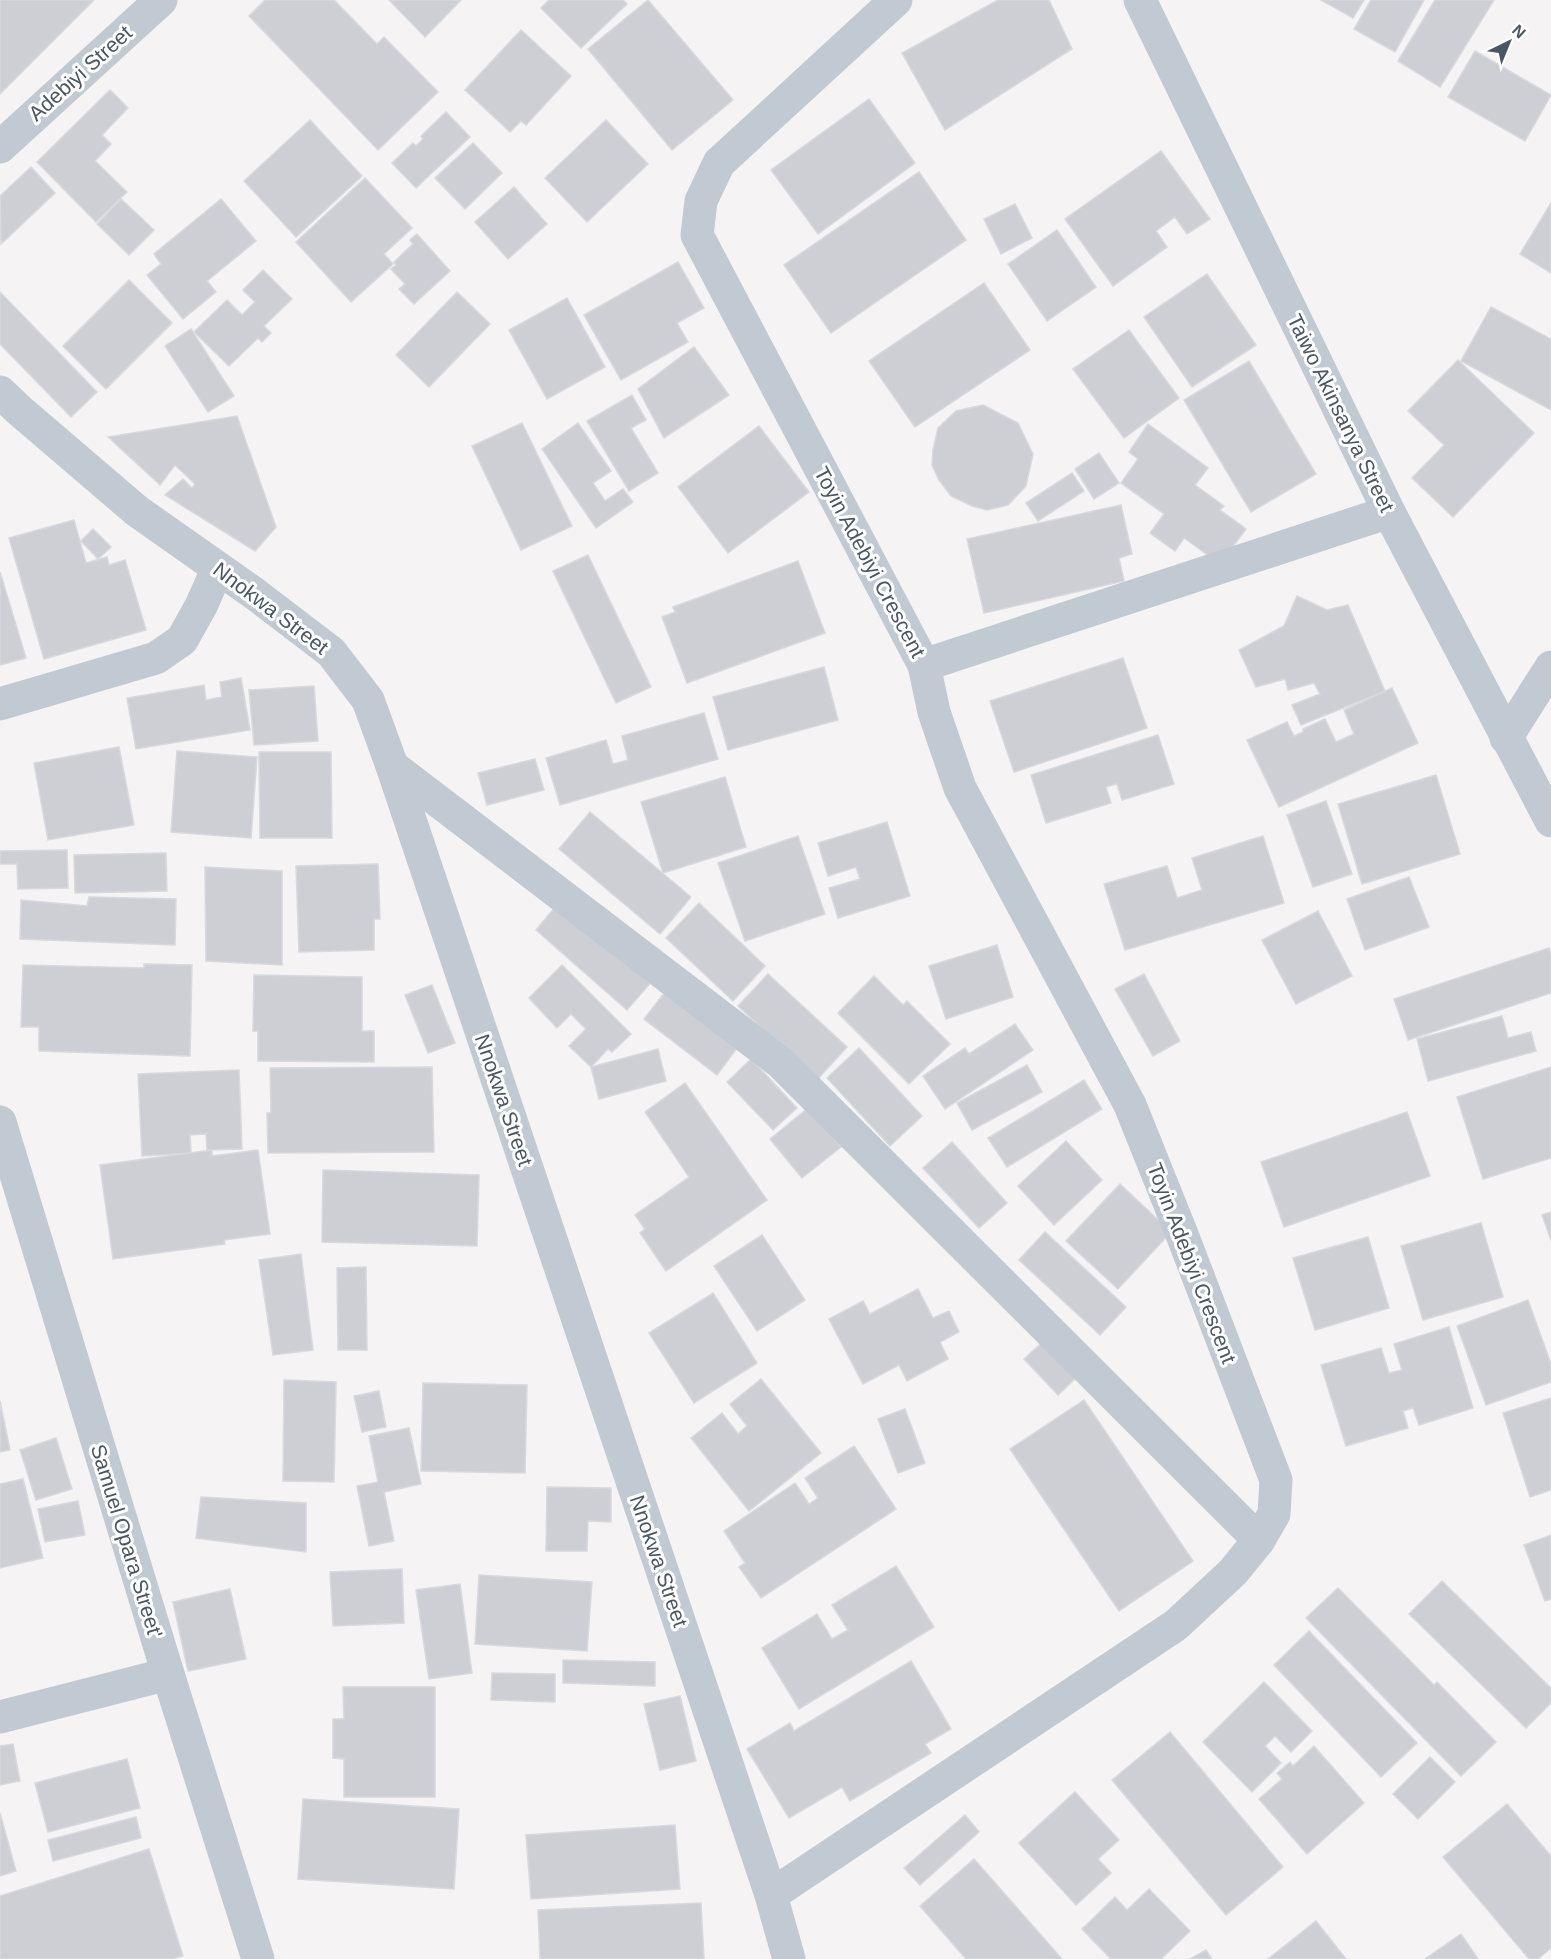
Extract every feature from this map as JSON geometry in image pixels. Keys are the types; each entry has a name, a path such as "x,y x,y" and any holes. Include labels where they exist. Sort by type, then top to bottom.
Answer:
{"street":[{"name":"Adebiyi Street","path":"0,147 161,0"},
{"name":"Toyin Adebiyi Crescent","path":"771,1895 1176,1625 1233,1572 1259,1540 1274,1514 1276,1480 1130,1105 960,788 934,712 924,665 697,235 701,201 719,163 896,0"},
{"name":"Taiwo Akinsanya Street","path":"1140,0 1389,512 1551,821"},
{"name":"Nnokwa Street","path":"0,392 137,511 331,652 368,700 393,766 771,1895 789,1959"},
{"path":"924,665 1389,512"},
{"path":"0,704 156,658 182,640 218,568"},
{"path":"1506,738 1551,667"},
{"path":"393,766 781,1063 1259,1540"},
{"name":"Samuel Opara Street'","path":"0,1122 168,1674 258,1959"},
{"path":"0,1717 168,1674"}],"building":[{"path":"0,0 94,0 0,94"},
{"path":"265,0 334,0 377,44 384,37 438,92 378,150 249,16"},
{"path":"389,0 461,0 425,37"},
{"path":"549,0 623,0 627,4 581,48 541,8"},
{"path":"648,0 733,100 672,150 588,49"},
{"path":"998,0 1049,0 1072,49 945,130 902,53"},
{"path":"1321,0 1364,0 1353,18"},
{"path":"1371,0 1424,0 1395,52 1354,29"},
{"path":"1435,0 1494,0 1440,87 1398,61"},
{"path":"521,30 571,76 526,125 521,121 510,132 465,90"},
{"path":"1475,51 1551,95 1525,141 1448,97"},
{"path":"110,90 128,108 102,135 111,144 95,161 127,192 96,222 37,162"},
{"path":"869,99 915,163 818,234 771,170"},
{"path":"446,112 470,137 416,188 392,163 413,143 416,146 423,139 421,136"},
{"path":"310,120 362,176 296,237 244,181"},
{"path":"606,120 648,164 587,222 545,178"},
{"path":"473,143 502,173 465,209 435,178"},
{"path":"1161,151 1210,219 1187,234 1175,217 1156,231 1167,247 1113,286 1065,219"},
{"path":"31,167 55,193 1,244 0,196"},
{"path":"919,172 966,240 831,333 784,265"},
{"path":"365,178 412,228 384,254 393,264 351,302 296,242"},
{"path":"514,187 547,224 508,259 475,222"},
{"path":"121,199 154,230 129,255 97,224"},
{"path":"221,199 256,241 207,281 216,292 183,319 147,275 161,264 154,254"},
{"path":"1551,203 1551,273 1520,254"},
{"path":"1015,204 1032,238 1001,254 984,219"},
{"path":"1057,230 1096,287 1047,321 1008,264"},
{"path":"417,234 450,271 414,304 399,289 405,284 391,269 396,265 394,262 413,244 410,240"},
{"path":"678,262 704,308 677,323 688,342 621,380 584,315"},
{"path":"263,270 292,299 264,326 271,333 262,342 258,338 229,366 194,332 227,300 242,315 255,302 243,290"},
{"path":"1207,274 1256,345 1192,387 1144,317"},
{"path":"129,280 172,323 106,389 63,346"},
{"path":"984,283 1030,350 915,427 869,361"},
{"path":"0,292 97,392 71,417 0,344"},
{"path":"457,292 490,324 429,387 396,355"},
{"path":"567,298 605,367 547,399 509,330"},
{"path":"1491,307 1551,339 1551,410 1461,361"},
{"path":"191,329 234,396 208,412 165,346"},
{"path":"1129,330 1179,398 1124,438 1073,369"},
{"path":"694,347 729,395 664,438 638,389"},
{"path":"1458,360 1534,433 1453,517 1412,478 1444,445 1408,411"},
{"path":"1249,361 1316,474 1251,512 1184,400"},
{"path":"632,395 646,420 631,428 658,473 629,491 587,421"},
{"path":"983,405 1018,423 1033,454 1026,486 1008,505 987,510 951,496 939,480 932,465 938,428 956,411"},
{"path":"237,416 276,527 255,551 165,495 183,479 192,488 195,484 175,465 160,485 108,437"},
{"path":"522,423 572,526 521,550 472,446"},
{"path":"578,423 611,471 593,483 605,501 623,489 633,502 596,528 542,449"},
{"path":"1148,424 1208,468 1195,485 1224,506 1220,510 1246,529 1220,564 1184,538 1175,551 1150,533 1164,514 1121,483 1138,459 1129,452"},
{"path":"759,426 809,492 728,553 678,487"},
{"path":"1099,453 1119,483 1094,499 1075,469"},
{"path":"1072,473 1084,491 1038,521 1026,503"},
{"path":"1121,505 1132,554 1119,558 1124,581 984,613 967,539"},
{"path":"74,520 86,563 107,557 109,565 125,560 146,630 44,659 9,538"},
{"path":"93,529 111,547 98,559 81,541"},
{"path":"588,555 651,687 616,703 553,571"},
{"path":"798,561 825,633 687,683 662,617 675,612 673,607"},
{"path":"0,572 26,658 0,665"},
{"path":"1297,596 1327,610 1348,605 1385,691 1301,725 1292,705 1320,694 1314,683 1288,690 1285,679 1256,687 1239,650 1284,626"},
{"path":"1123,658 1147,728 1014,772 990,701"},
{"path":"824,667 838,720 728,750 713,697"},
{"path":"241,678 250,730 136,749 127,698 204,685 206,700 222,697 220,682"},
{"path":"314,686 318,741 254,745 249,690"},
{"path":"1392,688 1418,743 1279,807 1247,740 1287,722 1294,736 1303,732 1303,729 1325,719 1336,742 1354,734 1344,710"},
{"path":"704,713 718,759 560,805 546,758 606,740 613,764 628,760 622,736"},
{"path":"1158,735 1174,784 1122,800 1117,784 1106,787 1111,803 1046,823 1031,775"},
{"path":"119,747 134,825 48,840 34,763"},
{"path":"177,751 257,757 251,838 171,832"},
{"path":"259,752 331,752 332,838 260,838"},
{"path":"535,759 544,790 487,805 478,773"},
{"path":"1436,775 1460,854 1362,884 1338,804"},
{"path":"725,777 746,847 663,873 641,802"},
{"path":"1326,801 1352,874 1313,887 1287,815"},
{"path":"590,812 691,897 660,934 559,849"},
{"path":"887,822 910,896 838,918 829,888 860,879 856,867 828,876 818,843"},
{"path":"798,836 825,914 745,941 718,863"},
{"path":"1263,836 1284,903 1125,950 1104,884 1167,866 1177,898 1202,890 1192,858"},
{"path":"67,850 68,888 18,889 17,864 0,864 0,851"},
{"path":"166,853 167,891 75,893 74,855"},
{"path":"378,864 380,919 374,919 374,950 299,952 296,866"},
{"path":"205,867 282,871 282,965 206,961"},
{"path":"1409,877 1429,927 1365,950 1347,899"},
{"path":"89,897 176,899 175,945 20,939 21,900 87,906"},
{"path":"561,900 653,980 627,1010 536,930"},
{"path":"699,903 765,966 733,1001 666,938"},
{"path":"1318,911 1352,976 1296,1004 1262,940"},
{"path":"997,945 1013,997 946,1019 929,966"},
{"path":"1549,948 1551,993 1408,1040 1394,999"},
{"path":"144,964 192,965 190,1056 39,1051 39,1027 21,1027 23,965 144,968"},
{"path":"562,965 631,1034 612,1052 608,1049 591,1067 569,1046 586,1029 571,1014 557,1028 529,998"},
{"path":"768,974 847,1047 817,1080 738,1006"},
{"path":"1144,974 1180,1041 1153,1056 1115,989"},
{"path":"254,975 362,977 362,1031 374,1031 374,1062 258,1061 258,1031 253,1031"},
{"path":"874,976 903,1005 907,1001 950,1044 909,1084 838,1013"},
{"path":"432,985 455,1043 428,1053 405,995"},
{"path":"665,992 738,1047 717,1075 644,1019"},
{"path":"1502,1016 1508,1038 1531,1032 1536,1051 1428,1081 1417,1039"},
{"path":"1015,1024 1033,1050 945,1109 923,1076 965,1048 969,1054"},
{"path":"859,1048 922,1116 890,1146 827,1078"},
{"path":"658,1049 666,1081 599,1099 591,1067"},
{"path":"751,1059 797,1108 773,1130 727,1082"},
{"path":"1027,1065 1042,1092 972,1130 957,1103"},
{"path":"432,1067 434,1152 268,1153 267,1113 271,1113 270,1068"},
{"path":"1551,1067 1551,1158 1483,1179 1457,1097"},
{"path":"239,1070 242,1149 207,1150 206,1134 190,1135 191,1153 142,1156 138,1074"},
{"path":"1084,1080 1102,1109 1007,1167 988,1138"},
{"path":"685,1083 767,1200 666,1271 640,1233 645,1229 635,1215 689,1177 645,1112"},
{"path":"808,1108 841,1147 802,1178 770,1139"},
{"path":"1407,1112 1430,1176 1284,1227 1261,1162"},
{"path":"1066,1141 1102,1180 1054,1225 1018,1186"},
{"path":"952,1142 1007,1203 979,1228 923,1168"},
{"path":"212,1150 212,1156 258,1150 270,1234 224,1240 225,1244 113,1259 100,1165"},
{"path":"323,1170 479,1175 477,1246 322,1242"},
{"path":"1120,1184 1171,1232 1118,1289 1066,1241"},
{"path":"1551,1212 1551,1240 1542,1215"},
{"path":"1481,1223 1503,1297 1423,1320 1401,1246"},
{"path":"1045,1232 1126,1307 1100,1335 1019,1260"},
{"path":"762,1235 805,1300 757,1331 714,1266"},
{"path":"1368,1237 1389,1308 1315,1330 1293,1258"},
{"path":"301,1254 313,1350 273,1355 259,1260"},
{"path":"366,1267 367,1350 338,1350 337,1268"},
{"path":"918,1289 933,1318 949,1311 959,1332 940,1342 948,1359 907,1381 899,1365 863,1384 829,1319 863,1301 870,1314"},
{"path":"713,1293 757,1363 694,1403 649,1333"},
{"path":"1528,1300 1551,1364 1551,1382 1486,1405 1457,1326"},
{"path":"1449,1327 1473,1408 1419,1425 1413,1408 1403,1411 1408,1428 1346,1446 1321,1365 1381,1348 1389,1373 1402,1370 1394,1344"},
{"path":"1045,1340 1078,1376 1058,1395 1024,1359"},
{"path":"761,1379 821,1453 749,1511 691,1438 722,1413 738,1434 747,1426 730,1404"},
{"path":"284,1380 336,1382 334,1482 283,1481"},
{"path":"423,1383 527,1385 525,1473 421,1471"},
{"path":"379,1391 386,1427 362,1432 354,1396"},
{"path":"1551,1398 1551,1490 1530,1497 1503,1413"},
{"path":"1084,1400 1193,1561 1119,1611 1010,1449"},
{"path":"0,1401 10,1450 0,1452"},
{"path":"905,1409 925,1463 898,1473 878,1419"},
{"path":"409,1428 421,1484 384,1492 394,1541 369,1546 357,1486 378,1482 369,1436"},
{"path":"56,1438 72,1489 36,1500 20,1450"},
{"path":"854,1446 896,1509 761,1598 739,1567 745,1563 724,1531 795,1483 809,1504 818,1498 805,1478"},
{"path":"23,1479 43,1558 0,1568 0,1484"},
{"path":"547,1487 611,1488 611,1522 588,1521 587,1551 546,1551"},
{"path":"201,1497 306,1503 306,1552 196,1538"},
{"path":"78,1501 85,1535 45,1542 38,1509"},
{"path":"1551,1535 1551,1599 1545,1601 1524,1545"},
{"path":"896,1566 934,1627 799,1709 762,1648 817,1614 832,1639 848,1630 832,1605"},
{"path":"402,1569 404,1623 333,1626 330,1572"},
{"path":"479,1575 592,1582 587,1651 475,1644"},
{"path":"1442,1581 1551,1688 1551,1703 1526,1728 1409,1614"},
{"path":"460,1584 472,1673 429,1679 416,1590"},
{"path":"1338,1588 1434,1685 1437,1682 1496,1742 1461,1776 1306,1618"},
{"path":"230,1589 246,1659 188,1671 173,1602"},
{"path":"1309,1631 1417,1743 1381,1777 1274,1665"},
{"path":"563,1660 655,1662 655,1686 563,1683"},
{"path":"911,1661 951,1729 925,1744 931,1753 850,1801 842,1787 789,1818 747,1749 790,1723 794,1731"},
{"path":"492,1673 555,1674 555,1702 491,1700"},
{"path":"1264,1682 1312,1731 1291,1752 1275,1736 1265,1746 1281,1763 1252,1792 1203,1742"},
{"path":"343,1687 435,1687 435,1797 344,1797 344,1759 333,1758 333,1719 344,1719"},
{"path":"680,1696 696,1761 660,1770 644,1704"},
{"path":"1170,1732 1283,1867 1226,1915 1112,1780"},
{"path":"13,1744 20,1781 0,1785 0,1746"},
{"path":"1314,1746 1364,1803 1307,1854 1259,1799 1282,1779 1277,1773 1290,1762 1293,1766"},
{"path":"1430,1757 1455,1782 1418,1819 1393,1794"},
{"path":"127,1759 140,1808 48,1832 35,1783"},
{"path":"1075,1792 1119,1840 1098,1859 1111,1873 1076,1905 1019,1843"},
{"path":"303,1799 459,1809 454,1889 298,1879"},
{"path":"1507,1804 1551,1856 1551,1948 1538,1959 1529,1959 1443,1857"},
{"path":"0,1813 16,1871 0,1876"},
{"path":"965,1815 979,1832 920,1885 904,1868"},
{"path":"136,1817 141,1838 53,1861 48,1840"},
{"path":"675,1825 680,1889 531,1899 526,1835"},
{"path":"149,1849 183,1956 172,1959 0,1959 0,1896"},
{"path":"974,1859 1062,1959 966,1959 920,1906"},
{"path":"1149,1889 1190,1931 1161,1959 1111,1959 1082,1929 1115,1897 1127,1910"},
{"path":"701,1903 704,1959 540,1959 538,1910"},
{"path":"1316,1921 1346,1959 1268,1959"},
{"path":"1461,1934 1478,1959 1425,1959"},
{"path":"1206,1950 1212,1959 1190,1959"}]}
